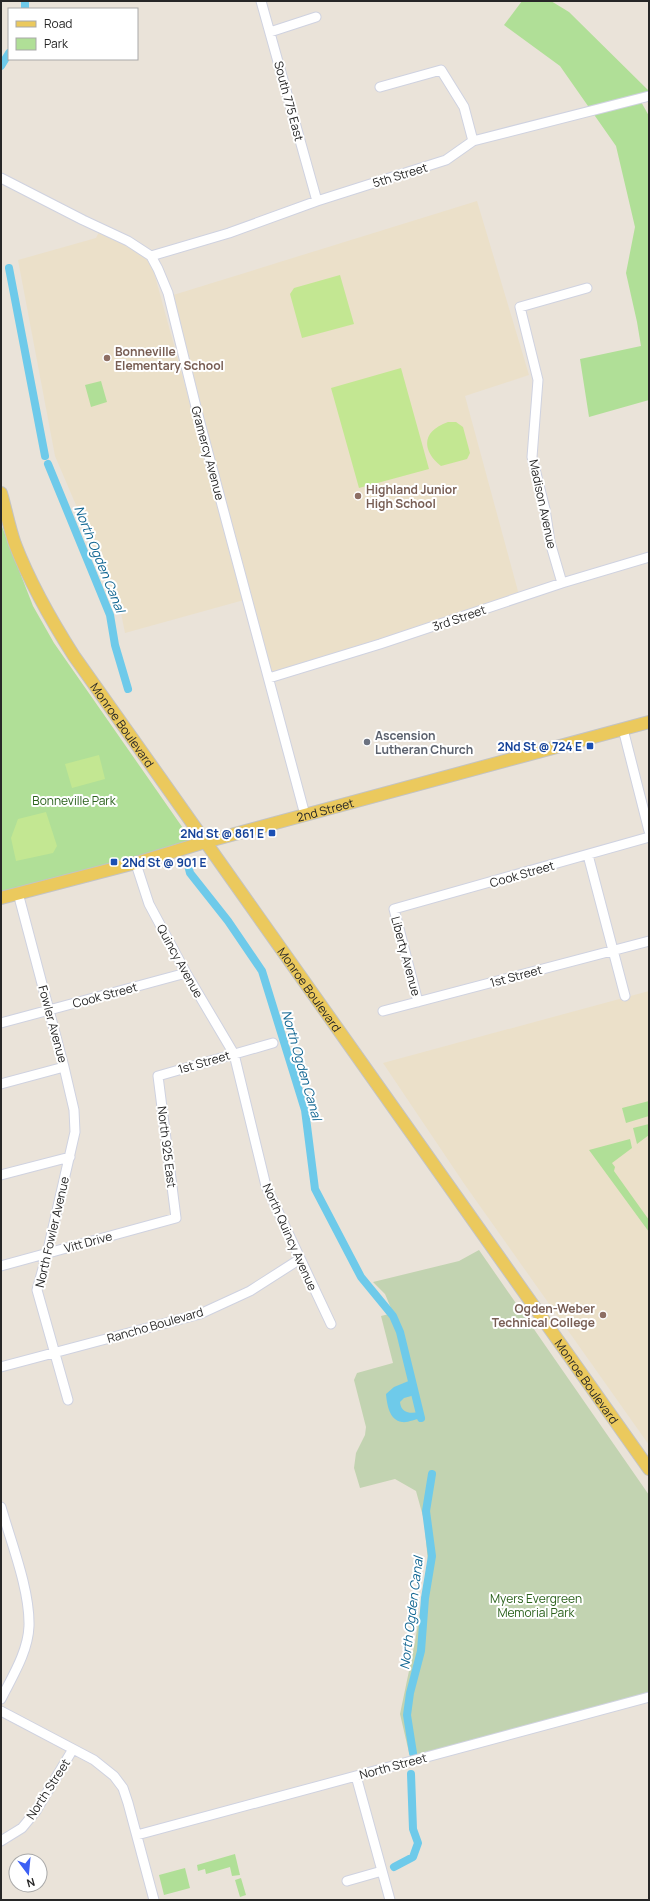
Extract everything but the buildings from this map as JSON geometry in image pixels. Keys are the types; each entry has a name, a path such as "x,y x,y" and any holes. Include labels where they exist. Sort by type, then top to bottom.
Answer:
{"main road":[{"name":"Monroe Boulevard","path":"1,493 12,535 21,559 41,601 60,634 205,842 649,1469"},
{"name":"2nd Street","path":"1,898 136,864 205,842 649,722"}],"street":[{"name":"South 775 East","path":"261,1 317,201"},
{"path":"270,32 316,17"},
{"path":"380,87 441,70 464,107 473,141"},
{"name":"5th Street","path":"151,256 229,233 317,201 446,160 473,141 649,96"},
{"path":"1,178 82,220 128,241 151,256"},
{"name":"Gramercy Avenue","path":"151,256 168,294 199,419 305,815"},
{"name":"Madison Avenue","path":"562,583 550,542 545,509 532,457 538,380 520,307 587,288"},
{"name":"3rd Street","path":"269,678 380,644 562,583 649,557"},
{"path":"623,729 649,831"},
{"name":"Cook Street","path":"394,909 649,837"},
{"path":"588,855 624,996"},
{"name":"Quincy Avenue","path":"136,864 149,904 186,973 234,1054"},
{"name":"Fowler Avenue","path":"18,893 74,1110 75,1132 70,1157"},
{"name":"Liberty Avenue","path":"394,909 418,1002"},
{"name":"1st Street","path":"383,1011 649,941"},
{"name":"Cook Street","path":"1,1023 186,973"},
{"name":"1st Street","path":"158,1076 274,1043"},
{"name":"North Quincy Avenue","path":"234,1054 266,1186 331,1324"},
{"path":"1,1084 64,1067"},
{"name":"North 925 East","path":"158,1076 176,1218"},
{"path":"1,1175 70,1157"},
{"name":"North Fowler Avenue","path":"68,1400 53,1353 37,1290 70,1157"},
{"name":"Vitt Drive","path":"1,1266 176,1218"},
{"name":"Rancho Boulevard","path":"1,1367 200,1314 250,1291 300,1259"},
{"path":"1,1507 25,1592 29,1626 22,1657 1,1699"},
{"name":"North Street","path":"137,1835 649,1697"},
{"path":"1,1711 94,1760 114,1776 123,1788 128,1803 153,1900"},
{"name":"North Street","path":"1,1841 22,1828 36,1811 73,1749"},
{"path":"356,1776 390,1900"},
{"path":"347,1881 382,1871"}],"shaded area":[{"name":"Highland Junior High School","path":"477,201 529,375 465,396 519,595 271,675 170,296"},
{"name":"Bonneville Elementary School","path":"100,230 150,258 244,600 125,633 120,608 55,456 18,260 96,238"},
{"name":"Ogden-Weber Technical College","path":"649,991 649,1445 465,1185 383,1063"}],"green space":[{"path":"522,1 551,1 569,12 649,91 640,100 649,116 649,400 589,417 580,359 641,346 626,273 635,227 616,146 560,66 504,25"},
{"path":"340,275 354,324 302,338 290,294 294,288"},
{"path":"401,368 429,469 359,488 331,388"},
{"path":"101,381 107,402 91,407 85,385"},
{"path":"448,422 456,422 463,427 470,453 467,459 441,466 430,454 427,441 433,430"},
{"name":"Bonneville Park","path":"1,524 33,606 54,643 194,844 1,894"},
{"path":"99,755 105,779 72,788 65,764"},
{"path":"46,812 57,846 53,853 16,861 11,838 18,819"},
{"path":"649,1101 649,1116 626,1123 622,1108"},
{"path":"649,1124 649,1135 637,1144 633,1128"},
{"path":"630,1139 632,1148 612,1163 615,1167 614,1171 649,1220 649,1232 589,1150"},
{"name":"Myers Evergreen Memorial Park","path":"479,1250 649,1495 649,1692 410,1757 400,1714 415,1642 428,1562 424,1520 416,1491 395,1479 360,1488 354,1468 356,1453 365,1435 366,1427 354,1380 357,1373 393,1363 381,1316 393,1313 385,1294 373,1282 459,1261"},
{"path":"235,1854 240,1875 232,1876 230,1867 206,1874 205,1869 198,1871 197,1865"},
{"path":"185,1868 190,1888 164,1895 159,1875"},
{"path":"241,1878 246,1895 240,1897 235,1880"}],"water":[{"path":"411,1380 415,1395 404,1398 400,1402 401,1406 406,1412 419,1412 421,1418 404,1422 398,1421 391,1415 386,1394 394,1387"}],"waterway":[{"name":"North Ogden Canal","path":"25,1 25,8"},
{"name":"North Ogden Canal","path":"1,66 8,55"},
{"name":"North Ogden Canal","path":"9,268 45,456"},
{"name":"North Ogden Canal","path":"48,464 110,615 115,645 128,689"},
{"name":"North Ogden Canal","path":"187,861 190,873 228,921 262,971 305,1110 315,1189 361,1277 393,1316 400,1332 421,1418"},
{"name":"North Ogden Canal","path":"413,1753 407,1715 410,1693 421,1651 425,1598 432,1556 426,1511 432,1474"},
{"name":"North Ogden Canal","path":"394,1867 413,1857 418,1843 413,1829 411,1774"}],"place":[{"name":"Bonneville Elementary School","path":"107,358"},
{"name":"Highland Junior High School","path":"358,496"},
{"name":"Ascension Lutheran Church","path":"367,742"},
{"name":"2Nd St @ 724 E","path":"590,746"},
{"name":"2Nd St @ 861 E","path":"272,833"},
{"name":"2Nd St @ 901 E","path":"114,862"},
{"name":"Ogden-Weber Technical College","path":"603,1315"}]}
